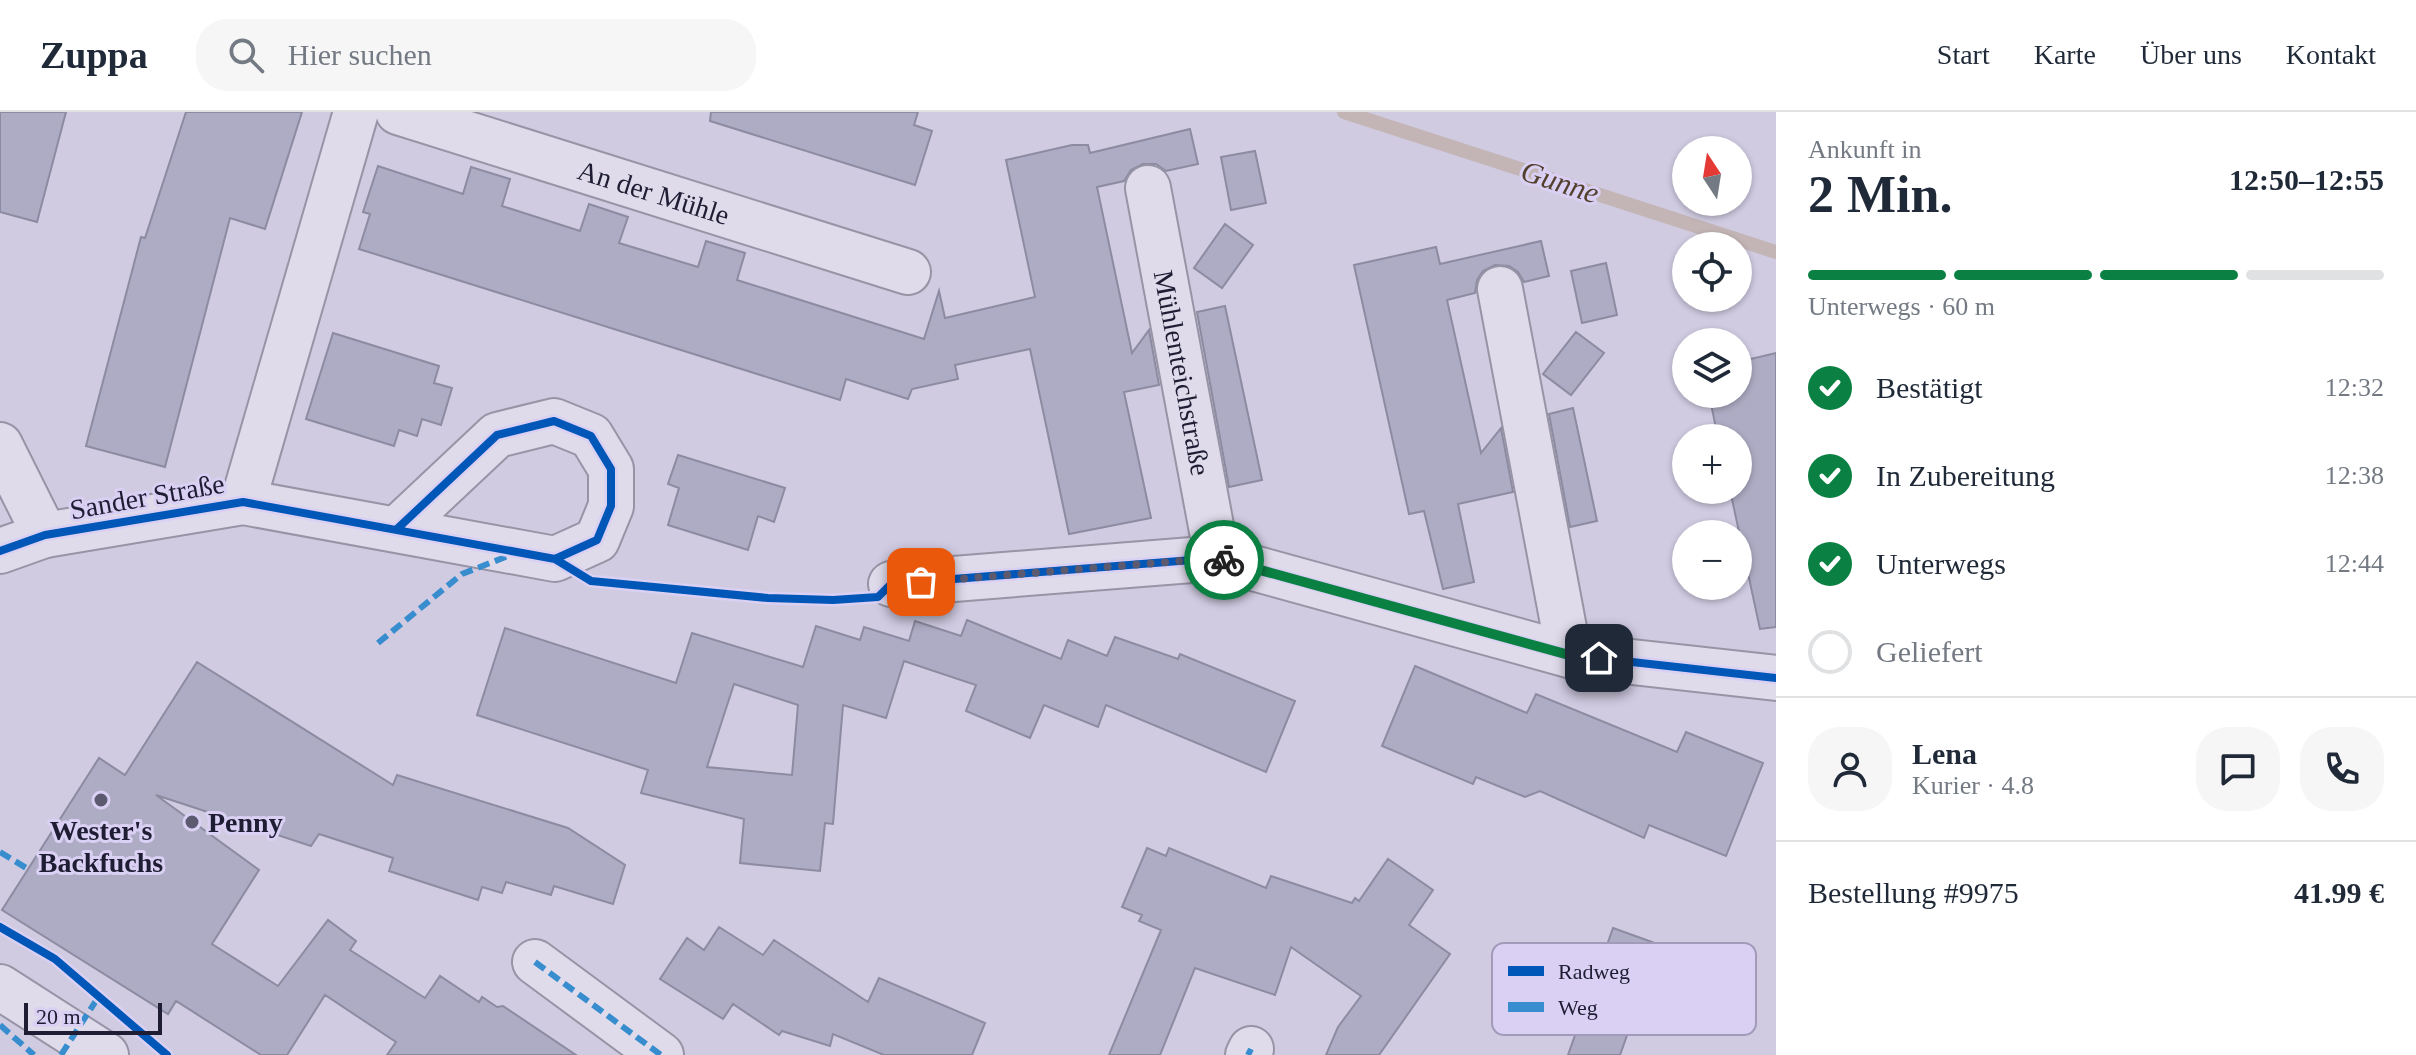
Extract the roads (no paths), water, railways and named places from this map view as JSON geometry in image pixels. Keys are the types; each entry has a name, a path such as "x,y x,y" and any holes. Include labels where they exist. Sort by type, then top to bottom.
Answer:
{"street":[{"path":"243,502 356,112"},
{"name":"An der Mühle","path":"398,112 908,272"},
{"name":"Mühlenteichstraße","path":"1148,188 1217,558"},
{"path":"1500,289 1569,655"},
{"name":"Sander Straße","path":"0,551 45,535 243,502 555,559 597,540 611,506 611,469 591,436 554,421 497,435 397,529"},
{"name":"Sander Straße","path":"0,445 45,535"},
{"path":"891,584 1217,558 1569,655 1776,678"},
{"path":"535,962 661,1055"},
{"path":"0,987 106,1055"}],"waterway":[{"name":"Gunne","path":"1344,112 1776,252"}],"place":[{"name":"Wester's Backfuchs","path":"101,800"},
{"name":"Penny","path":"192,822"}]}
